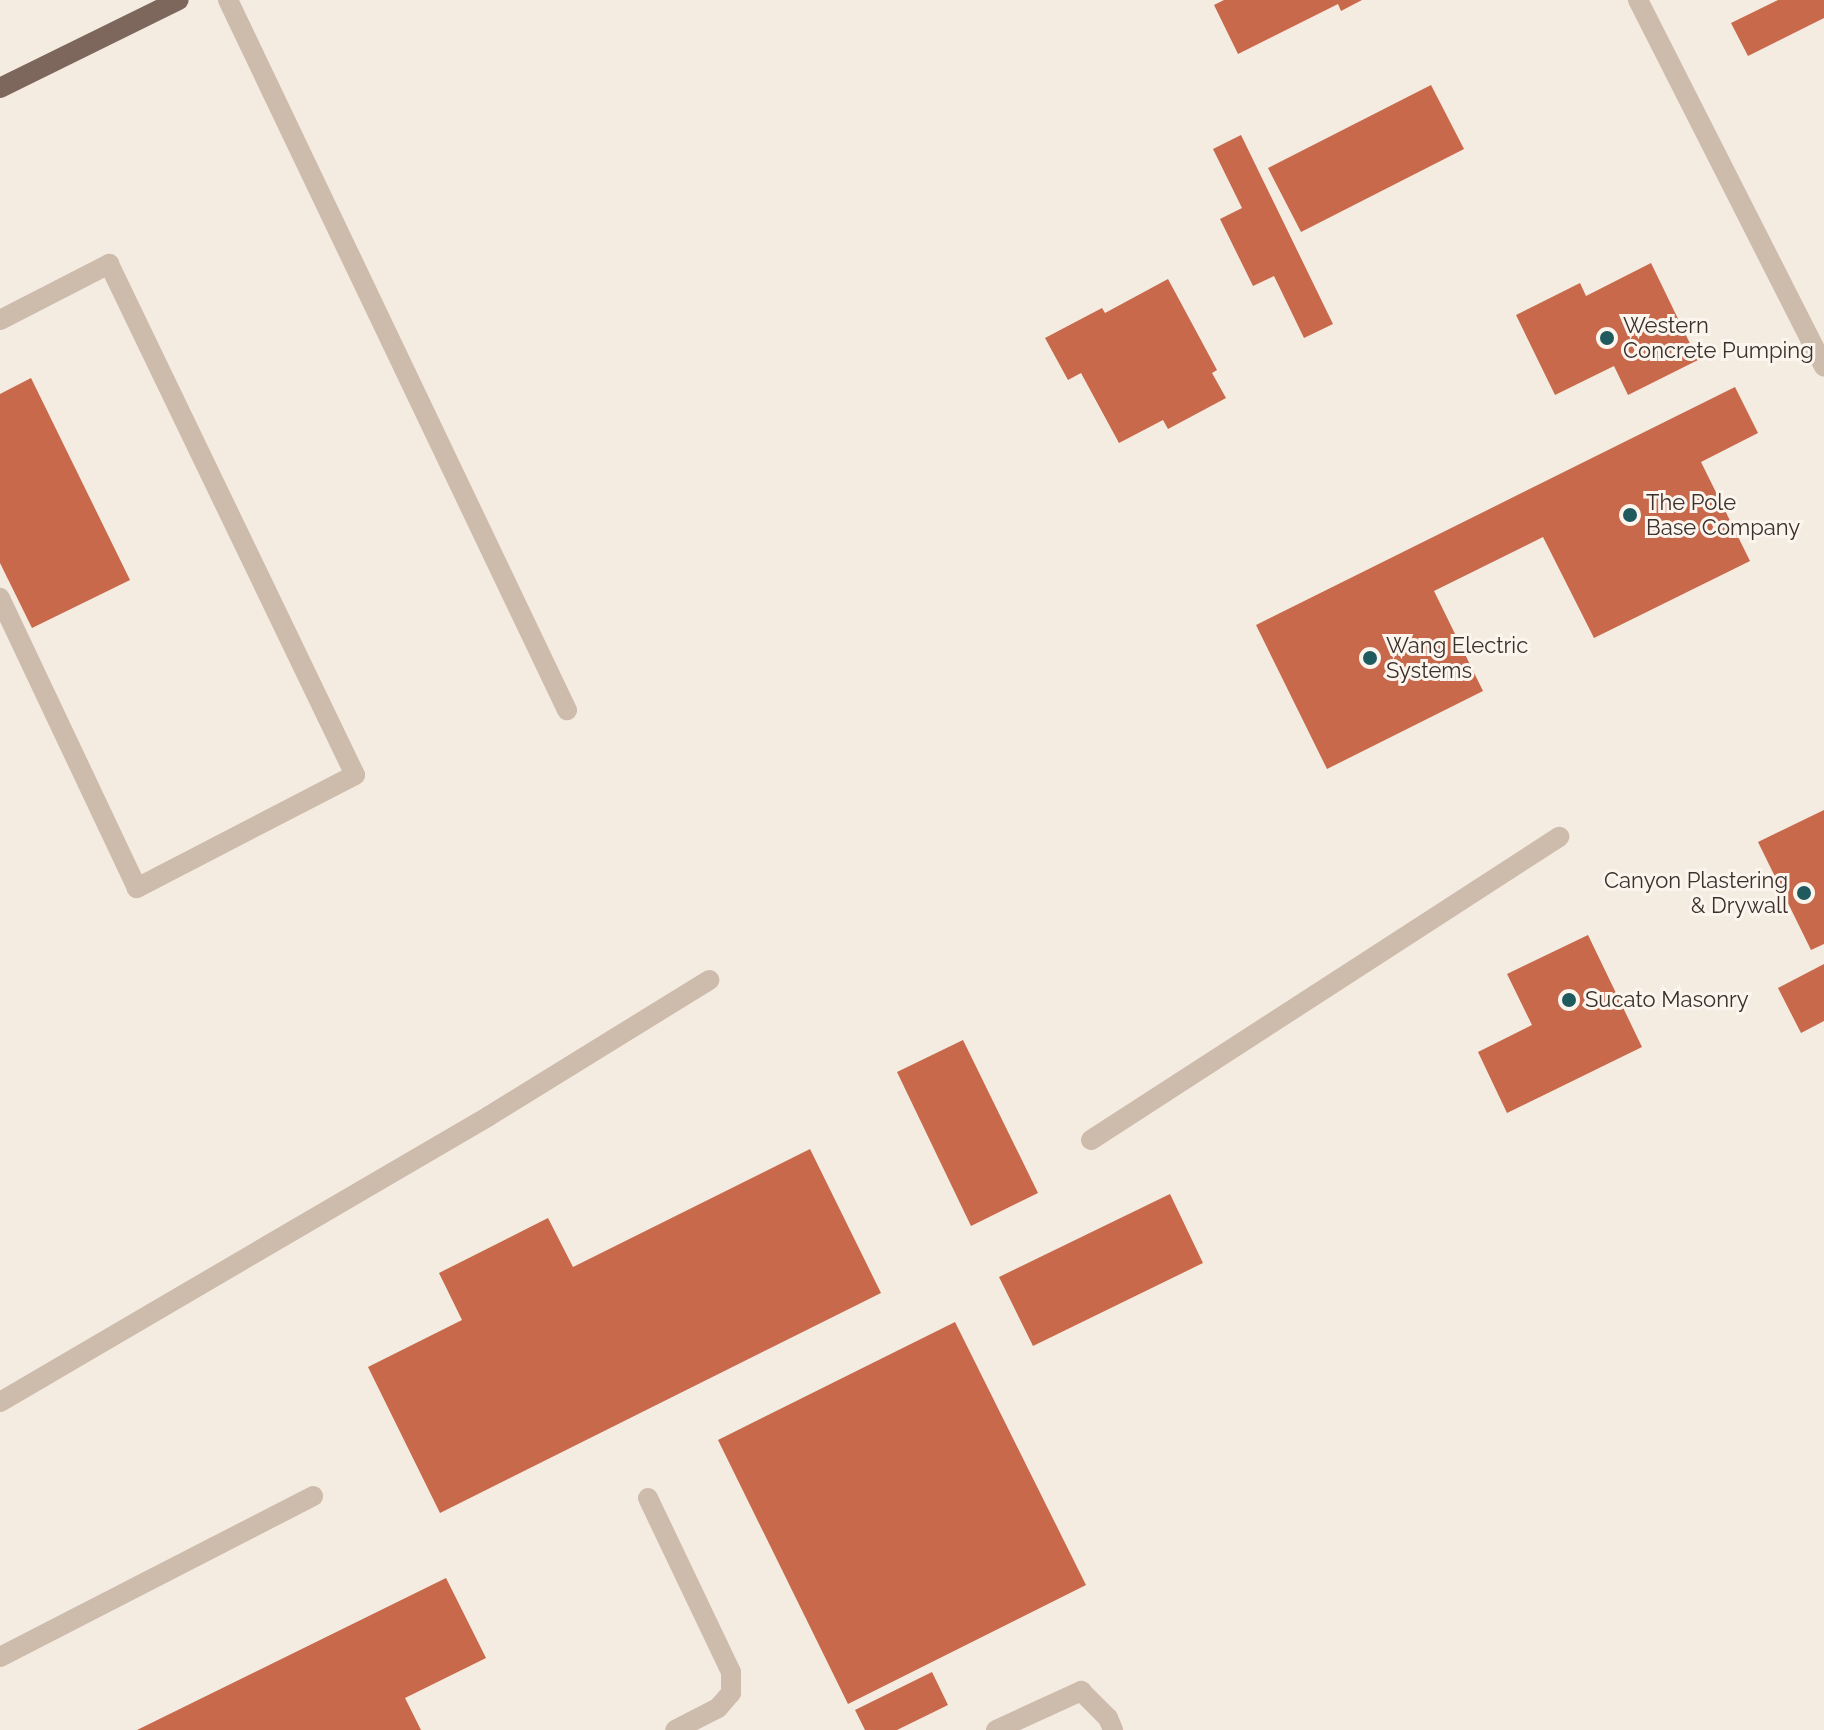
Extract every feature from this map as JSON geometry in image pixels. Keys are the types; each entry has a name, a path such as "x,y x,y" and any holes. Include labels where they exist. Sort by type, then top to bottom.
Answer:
{"main road":[{"path":"0,88 179,0"}],"street":[{"path":"228,0 567,710"},
{"path":"1638,0 1824,366"},
{"path":"0,320 109,264 355,775 137,888 0,598"},
{"path":"1091,1140 1559,837"},
{"path":"0,1402 489,1116 709,980"},
{"path":"0,1657 313,1496"},
{"path":"648,1498 731,1672 731,1693 718,1708 675,1730"},
{"path":"996,1730 1081,1691 1108,1718 1113,1730"}],"building":[{"path":"1224,0 1362,0 1341,11 1338,4 1238,54 1214,5"},
{"path":"1778,0 1824,0 1824,18 1748,56 1731,23"},
{"path":"1431,85 1464,149 1301,232 1268,168"},
{"path":"1241,135 1333,324 1304,338 1274,276 1253,286 1220,219 1242,208 1213,149"},
{"name":"Western Concrete Pumping","path":"1651,263 1698,360 1628,395 1614,366 1555,395 1516,315 1580,283 1586,296"},
{"path":"1168,279 1217,370 1212,373 1226,398 1168,429 1163,420 1119,443 1081,373 1068,380 1045,338 1102,308 1105,313"},
{"path":"31,378 130,580 32,628 0,563 0,394"},
{"path":"1735,387 1758,433 1701,462 1750,561 1594,638 1543,537 1434,591 1483,691 1327,769 1256,625"},
{"name":"Canyon Plastering & Drywall","path":"1824,810 1824,944 1811,950 1758,842"},
{"name":"Sucato Masonry","path":"1588,935 1642,1047 1507,1113 1478,1052 1532,1025 1507,974"},
{"path":"1824,964 1824,1021 1801,1033 1778,988"},
{"path":"963,1040 1038,1193 971,1226 897,1072"},
{"path":"810,1149 881,1293 440,1513 368,1367 462,1320 439,1273 548,1218 573,1267"},
{"path":"1170,1194 1203,1263 1033,1346 999,1277"},
{"path":"955,1322 1086,1585 848,1704 718,1440"},
{"path":"446,1578 486,1658 405,1698 421,1730 137,1730"},
{"path":"932,1672 948,1705 897,1730 865,1730 855,1710"}],"place":[{"name":"Western Concrete Pumping","path":"1607,338"},
{"name":"The Pole Base Company","path":"1630,515"},
{"name":"Wang Electric Systems","path":"1370,658"},
{"name":"Canyon Plastering & Drywall","path":"1804,893"},
{"name":"Sucato Masonry","path":"1569,1000"}]}
